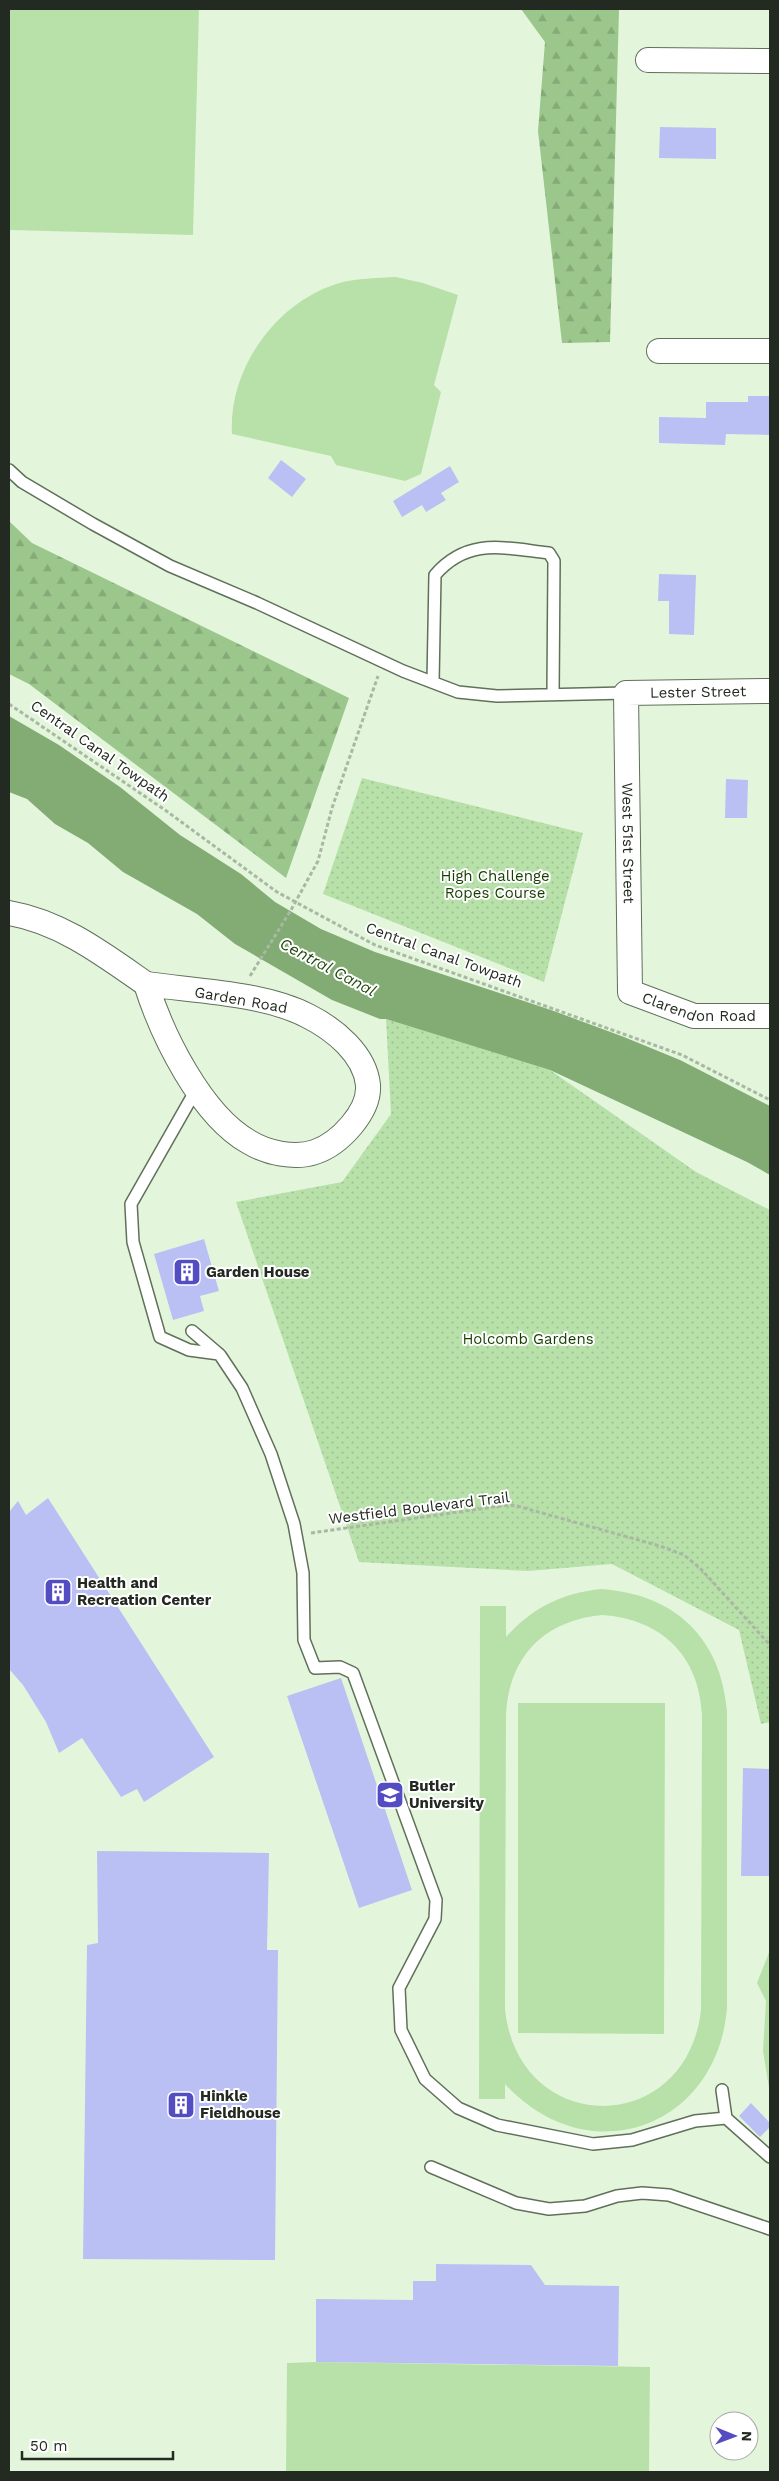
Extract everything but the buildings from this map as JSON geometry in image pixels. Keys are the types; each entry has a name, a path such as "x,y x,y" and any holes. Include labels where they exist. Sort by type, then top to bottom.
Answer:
{"street":[{"path":"648,60 770,61"},
{"path":"659,351 770,351"},
{"name":"Lester Street","path":"626,693 770,691"},
{"name":"West 51st Street","path":"626,693 630,992"},
{"name":"Garden Road","path":"9,913 42,920 62,929 146,984 264,1001 300,1012 333,1032 353,1052 364,1068 368,1085 366,1102 361,1112 340,1136 314,1152 295,1154 258,1147 233,1132 180,1064 155,1011 146,984"},
{"name":"Clarendon Road","path":"630,992 694,1016 770,1016"}],"lane":[{"path":"9,470 22,482 170,566 383,661 458,692 496,696 626,693"},
{"path":"433,682 435,575 445,563 468,550 490,546 548,553 554,561 554,694"},
{"path":"197,1088 131,1204 133,1242 160,1337 189,1350 220,1355"},
{"path":"192,1330 220,1355 242,1388 271,1454 296,1535 303,1573 304,1640 311,1659 315,1668 340,1667 353,1673 436,1900 435,1919 399,1988 401,2030 425,2079 458,2108 496,2125 593,2144 632,2140 695,2121 726,2118"},
{"path":"722,2090 726,2118 770,2157"},
{"path":"431,2167 516,2203 549,2209 585,2206 617,2196 642,2193 669,2194 769,2225"}],"path":[{"path":"254,967 296,902 318,861 332,808 383,661"},
{"name":"Central Canal Towpath","path":"9,704 165,810 277,892 376,945 576,1015 682,1055 770,1100"},
{"name":"Westfield Boulevard Trail","path":"296,1535 517,1506 684,1555 700,1568 770,1645"}],"green space":[{"path":"9,9 199,9 193,235 9,230"},
{"path":"521,9 619,9 610,342 562,343 538,131 545,42"},
{"path":"396,277 423,283 458,295 434,385 441,392 421,474 405,481 336,465 331,456 232,434 233,409 248,361 278,320 298,304 319,291 343,282"},
{"path":"9,521 32,543 349,698 286,878 29,684 9,674"},
{"name":"High Challenge Ropes Course","path":"362,778 583,833 544,982 323,894"},
{"name":"Holcomb Gardens","path":"386,1019 550,1070 696,1172 770,1210 770,1722 761,1724 739,1630 612,1564 528,1571 359,1562 236,1202 342,1182 391,1114"},
{"path":"601,1589 627,1593 651,1600 672,1611 690,1624 704,1642 715,1662 723,1685 727,1711 727,2008 718,2050 700,2084 674,2109 643,2125 609,2131 573,2127 538,2112 505,2084 505,2099 479,2099 480,1606 506,1606 506,1637 527,1617 549,1603 587,1591","holes":["602,1615 623,1618 642,1624 659,1633 673,1644 685,1658 699,1694 702,1715 701,2010 689,2052 666,2082 636,2100 602,2106 569,2100 539,2081 517,2051 505,2009 506,1715 514,1676 522,1659 533,1645 546,1634 563,1625 581,1619"]},
{"path":"518,1703 665,1703 664,2034 518,2033"},
{"path":"770,1950 770,2094 763,2051 766,2001 757,1983"},
{"path":"287,2363 650,2367 649,2472 286,2472"}],"water":[{"name":"Central Canal","path":"9,716 59,745 120,787 180,835 241,874 275,902 321,929 375,952 551,1010 624,1037 680,1060 770,1106 770,1175 747,1162 550,1070 386,1019 380,1019 332,1000 235,944 197,914 123,872 88,843 55,824 27,799 9,792"}],"place":[{"name":"Garden House","path":"187,1272"},
{"name":"Health and Recreation Center","path":"58,1592"},
{"name":"Butler University","path":"390,1795"},
{"name":"Hinkle Fieldhouse","path":"181,2105"}]}
